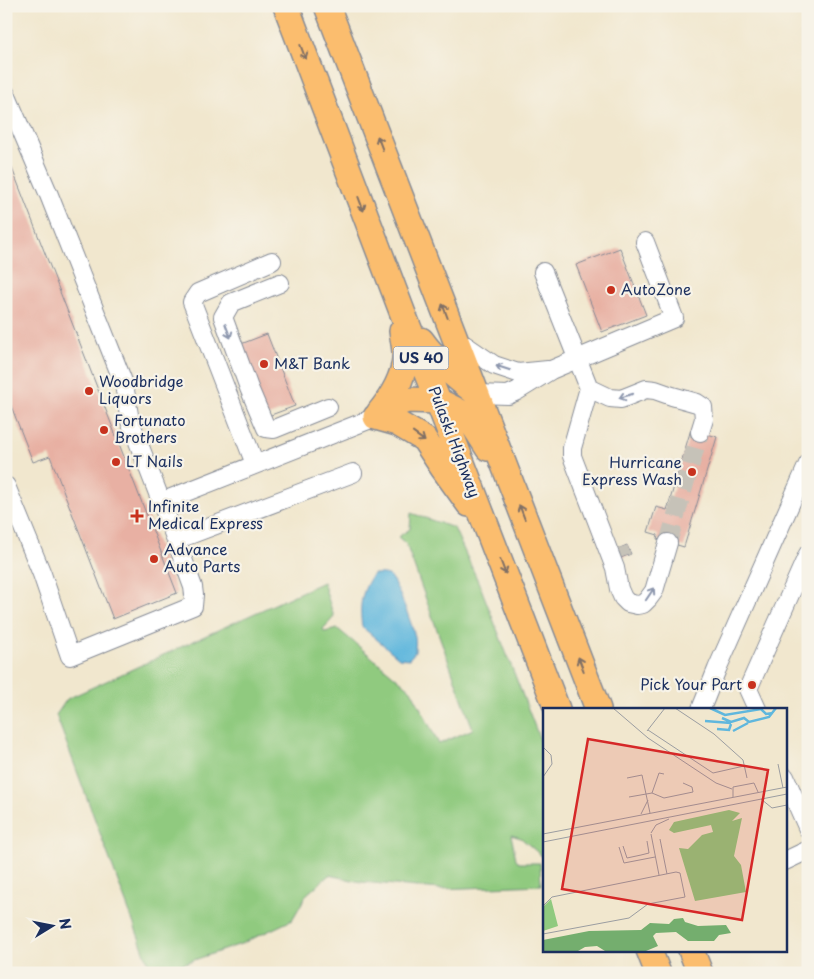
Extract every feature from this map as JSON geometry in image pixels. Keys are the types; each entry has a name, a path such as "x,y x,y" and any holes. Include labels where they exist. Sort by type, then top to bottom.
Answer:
{"highway":[{"name":"Pulaski Highway","path":"286,6 400,307 490,533 557,708"},
{"name":"US 40","path":"327,6 598,708"},
{"path":"400,307 428,350 446,368 478,394"},
{"path":"376,417 392,396 401,379 406,358 400,307"},
{"path":"376,417 390,407 407,400 438,401 460,412 474,426 510,482"},
{"path":"376,417 397,423 424,439 490,533"},
{"path":"692,952 700,973"}],"lane":[{"path":"6,94 52,203 124,384 130,421 193,586 193,606 70,656 42,574 6,486"},
{"path":"478,394 508,395 551,370 674,318 645,242"},
{"path":"255,464 192,302 198,293 272,261"},
{"path":"543,272 577,359 587,395 586,431 581,449 626,572 620,591"},
{"path":"280,283 232,303 223,317 249,388 266,428 274,429 328,407"},
{"path":"456,339 501,368 518,373 551,370"},
{"path":"587,395 621,399 646,390 655,390 697,403 703,407 704,419 700,432"},
{"path":"587,395 572,448 572,456 615,568 620,591 628,603 643,604 654,591 668,543"},
{"path":"161,502 376,417"},
{"path":"701,708 808,464"},
{"path":"176,540 353,473"},
{"path":"757,708 748,690 808,554"},
{"path":"786,778 808,830"},
{"path":"786,860 808,850"}],"green space":[{"path":"411,513 454,528 481,588 543,747 543,857 521,838 511,835 516,859 519,863 540,863 541,885 440,889 361,882 329,875 307,894 292,920 241,944 152,973 56,715 67,699 323,582 334,617 323,629 324,632 338,629 411,690 439,744 473,729 406,544 398,537 410,529"}],"water":[{"path":"373,574 389,576 400,594 415,639 415,652 409,659 399,658 362,627 362,599"}],"building":[{"path":"6,153 177,593 113,619 50,456 33,462 6,393"},
{"name":"AutoZone","path":"620,248 646,315 602,332 576,265"},
{"name":"M&T Bank","path":"267,334 295,406 255,421 241,344"},
{"name":"Hurricane Express Wash","path":"691,429 717,437 684,547 657,539 658,535 648,532 656,507 667,510"},
{"path":"627,545 631,554 618,559 615,550"}],"tunnel":[{"path":"668,543 700,432"},
{"path":"619,548 622,557"}],"place":[{"name":"AutoZone","path":"611,290"},
{"name":"M&T Bank","path":"264,364"},
{"name":"Woodbridge Liquors","path":"89,391"},
{"name":"Fortunato Brothers","path":"104,430"},
{"name":"LT Nails","path":"116,462"},
{"name":"Hurricane Express Wash","path":"692,472"},
{"name":"Infinite Medical Express","path":"137,516"},
{"name":"Advance Auto Parts","path":"154,559"},
{"name":"Pick Your Part","path":"752,685"}]}
